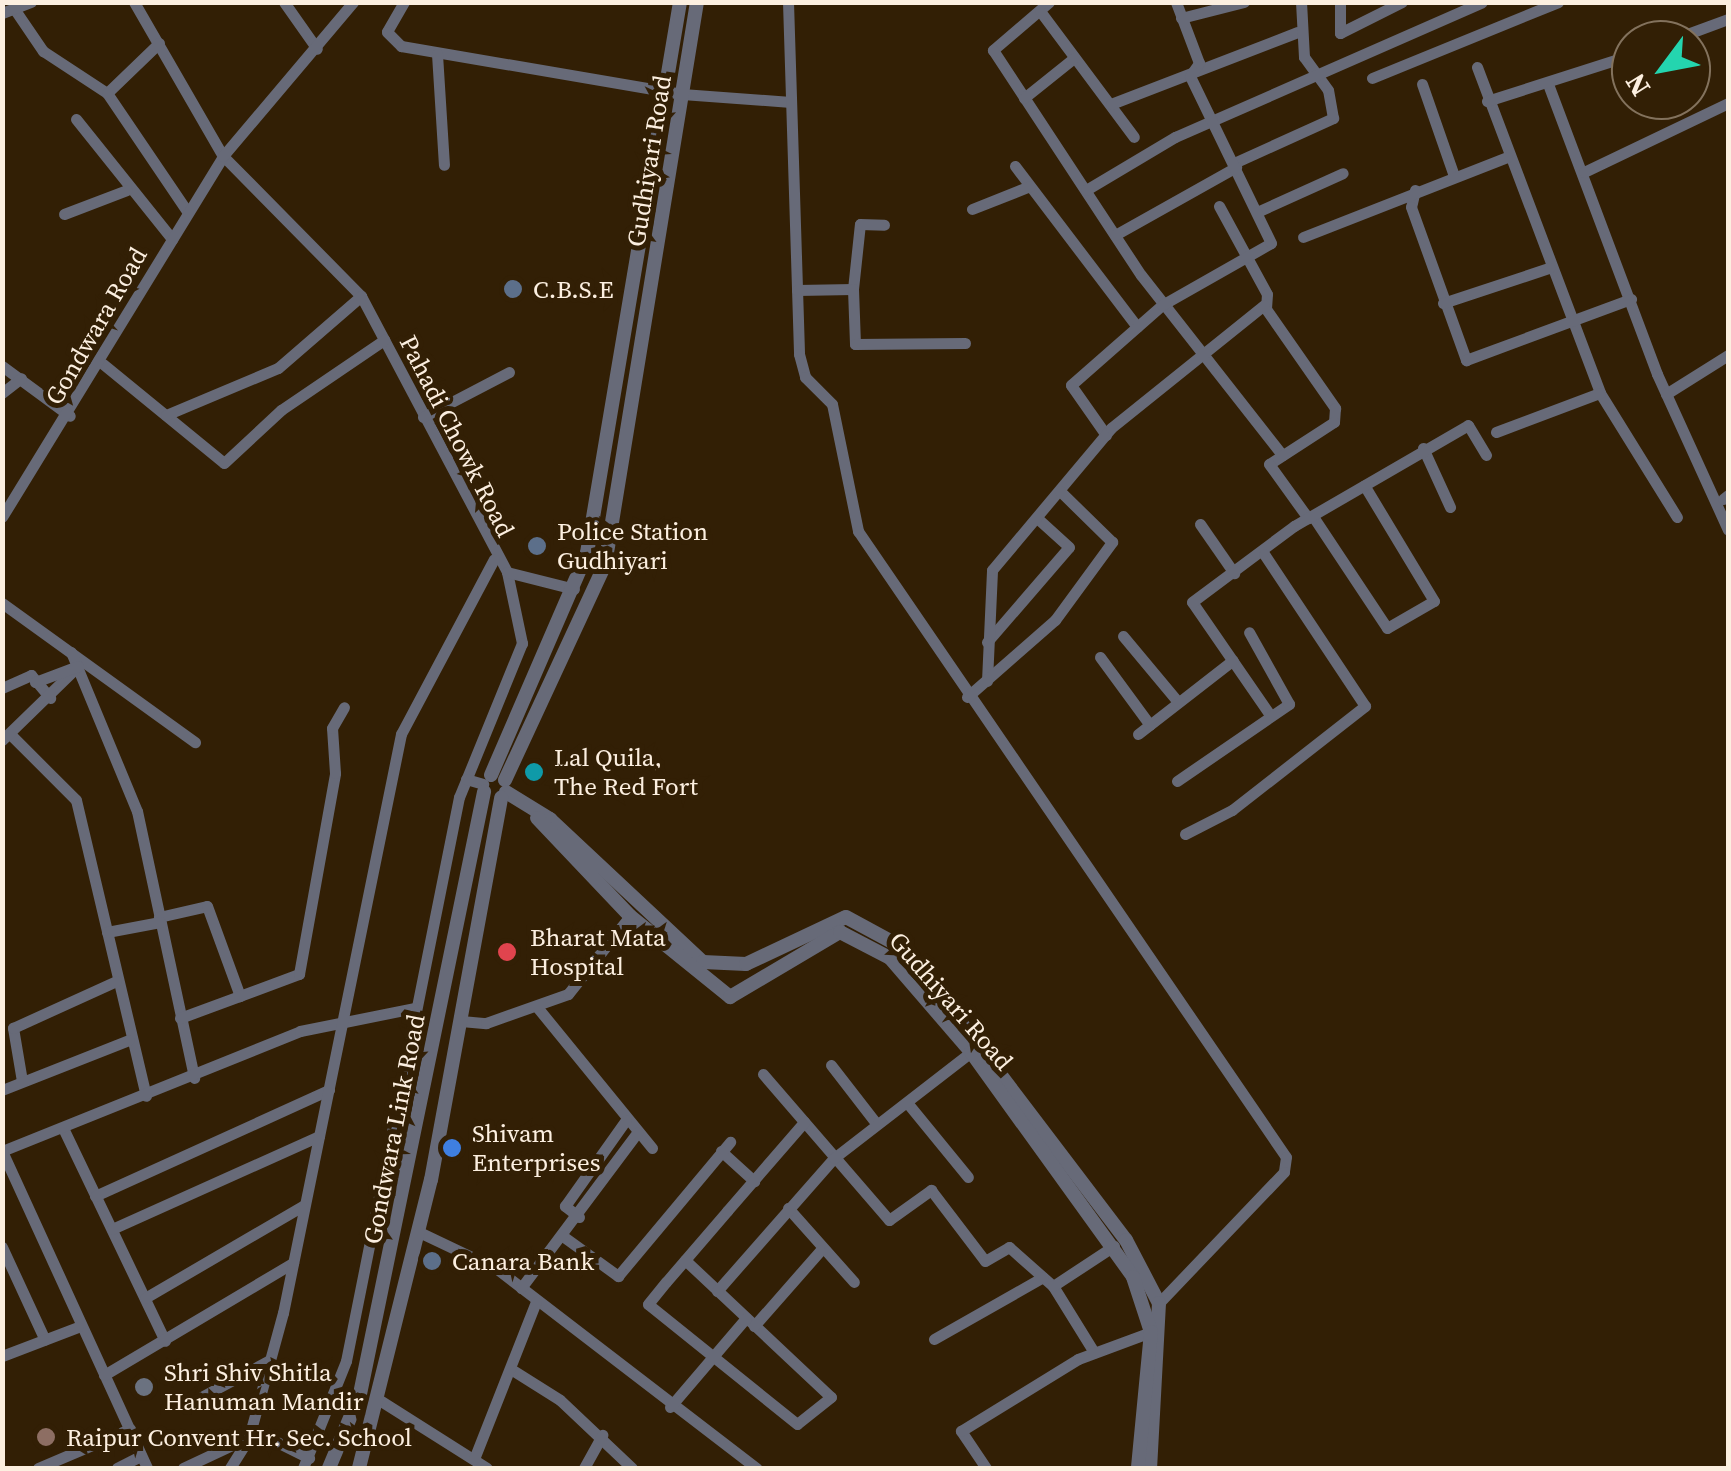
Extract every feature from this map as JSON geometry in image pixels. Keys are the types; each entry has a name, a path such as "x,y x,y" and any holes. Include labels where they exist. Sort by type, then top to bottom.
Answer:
{"street":[{"path":"31,2 9,11 43,52 107,93 187,211"},
{"name":"Pahadi Chowk Road","path":"134,2 223,156 361,296 494,559 507,572 522,643 466,779 414,1008 346,1361 306,1463"},
{"path":"284,2 317,49"},
{"path":"404,2 391,40 437,54 682,94 790,102"},
{"name":"Gudhiyari Road","path":"495,787 574,589 600,494 680,2"},
{"name":"Gudhiyari Road","path":"495,787 605,565 696,2"},
{"path":"788,2 799,354 806,377 832,404 858,532 967,697 1286,1157 1284,1172 1158,1302 1150,1468"},
{"path":"1176,2 1198,66"},
{"path":"1115,235 1235,165 1333,118 1298,32 1300,2"},
{"path":"1340,2 1340,33 1402,2"},
{"path":"1086,190 1212,121 1482,2"},
{"path":"1372,78 1558,2"},
{"path":"1181,18 1240,3"},
{"name":"Gondwara Road","path":"2,517 103,364 187,211 223,156 317,49 347,5"},
{"path":"1134,137 1074,58 1045,6 993,50 1162,306 1282,456"},
{"path":"1112,104 1198,66 1298,32"},
{"path":"107,93 158,43"},
{"path":"437,54 444,165"},
{"path":"1024,98 1074,58"},
{"path":"1487,101 1611,62"},
{"path":"1106,435 1072,384 1162,306 1271,243 1190,76 1198,66"},
{"path":"1477,67 1507,157 1600,393 1677,518"},
{"path":"1422,84 1454,176"},
{"path":"1548,84 1666,394 1728,530"},
{"path":"1584,172 1728,103"},
{"path":"76,119 127,190 172,239"},
{"path":"1304,236 1507,157"},
{"path":"1015,166 1137,327"},
{"path":"1257,212 1343,173"},
{"path":"972,209 1030,186"},
{"path":"64,214 127,190"},
{"path":"1415,190 1410,207 1466,360 1631,299"},
{"path":"1219,206 1264,305 1335,408 1334,422 1269,464 1387,628 1434,601 1364,485"},
{"path":"884,225 860,224 853,289 855,344 964,343"},
{"path":"1443,302 1549,268"},
{"path":"797,290 853,289"},
{"path":"166,415 278,368 361,296"},
{"path":"987,681 992,570 1106,435 1200,352 1264,305"},
{"path":"103,364 224,463 281,410 384,340"},
{"path":"1666,394 1728,355"},
{"path":"2,366 70,416"},
{"path":"423,417 509,372"},
{"path":"2,392 22,378"},
{"path":"1496,432 1600,393"},
{"path":"1270,715 1192,602 1311,518 1423,448 1468,425 1486,455"},
{"path":"1423,448 1450,507"},
{"path":"967,697 1055,620 1112,542 1060,491"},
{"path":"987,642 1069,548 1037,518"},
{"path":"1200,524 1234,573"},
{"path":"1184,834 1232,810 1365,706 1264,554"},
{"path":"230,1468 250,1433 293,1263 330,1090 339,1020 402,734 494,559"},
{"path":"507,572 574,589"},
{"path":"2,603 195,742"},
{"path":"1178,780 1289,704 1248,632"},
{"path":"1123,636 1178,702"},
{"path":"70,652 118,750 194,1078"},
{"path":"1100,657 1150,724"},
{"path":"1138,734 1233,660"},
{"path":"35,682 78,666"},
{"path":"78,666 50,698 6,737 76,800 146,1096"},
{"path":"2,688 21,674 50,698"},
{"path":"180,1018 299,974 335,774 332,728 344,707"},
{"path":"466,779 495,787"},
{"name":"Gudhiyari Road","path":"495,787 537,818 630,916 730,996 762,986 840,932 890,958 971,1052 1114,1246 1148,1308 1151,1332 1138,1468"},
{"name":"Gondwara Link Road","path":"359,1468 380,1402 419,1232 461,1021 495,787"},
{"name":"Gondwara Link Road","path":"329,1468 372,1344 495,787"},
{"name":"Gudhiyari Road","path":"537,818 550,819 703,962 746,964 846,918 900,945 1126,1240 1158,1302"},
{"path":"106,932 206,906 240,996"},
{"path":"461,1021 537,1007 568,994 630,916"},
{"path":"890,958 900,945"},
{"path":"22,1081 13,1028 116,981"},
{"path":"537,1007 652,1148"},
{"path":"147,1468 78,1327 2,1151 339,1020 414,1008"},
{"path":"2,1090 130,1040"},
{"path":"717,1291 834,1158 875,1122 909,1105 971,1052"},
{"path":"830,1065 875,1122"},
{"path":"763,1074 889,1220 930,1190 985,1260 1008,1247 1048,1282 1094,1352"},
{"path":"95,1196 330,1090"},
{"path":"909,1105 968,1177"},
{"path":"579,1217 565,1206 626,1120"},
{"path":"685,1260 831,1398 796,1424 710,1360 648,1304 685,1260 804,1122"},
{"path":"63,1128 165,1341"},
{"path":"520,1288 564,1237 638,1133"},
{"path":"112,1229 319,1136"},
{"path":"564,1237 618,1276 725,1146 754,1181"},
{"path":"145,1298 304,1205"},
{"path":"788,1208 820,1251 854,1282"},
{"path":"419,1232 520,1288 670,1407 756,1468"},
{"path":"934,1338 1114,1246"},
{"path":"2,1247 45,1340"},
{"path":"670,1407 710,1360 820,1251"},
{"path":"104,1375 293,1263"},
{"path":"474,1459 514,1371 536,1302"},
{"path":"2,1356 78,1327"},
{"path":"986,1468 961,1431 1094,1352 1151,1332"},
{"path":"203,1396 268,1361"},
{"path":"514,1371 602,1435 632,1468"},
{"path":"380,1402 486,1468"},
{"path":"38,1468 130,1429"},
{"path":"250,1433 306,1463"},
{"path":"183,1468 250,1433"},
{"path":"584,1468 602,1435"},
{"path":"117,1468 141,1456"}],"place":[{"name":"C.B.S.E","path":"513,289"},
{"name":"Police Station Gudhiyari","path":"537,546"},
{"name":"Lal Quila, The Red Fort","path":"534,772"},
{"name":"Bharat Mata Hospital","path":"507,952"},
{"name":"Shivam Enterprises","path":"452,1148"},
{"name":"Canara Bank","path":"432,1261"},
{"name":"Shri Shiv Shitla Hanuman Mandir","path":"144,1387"},
{"name":"Raipur Convent Hr. Sec. School","path":"46,1437"}]}
